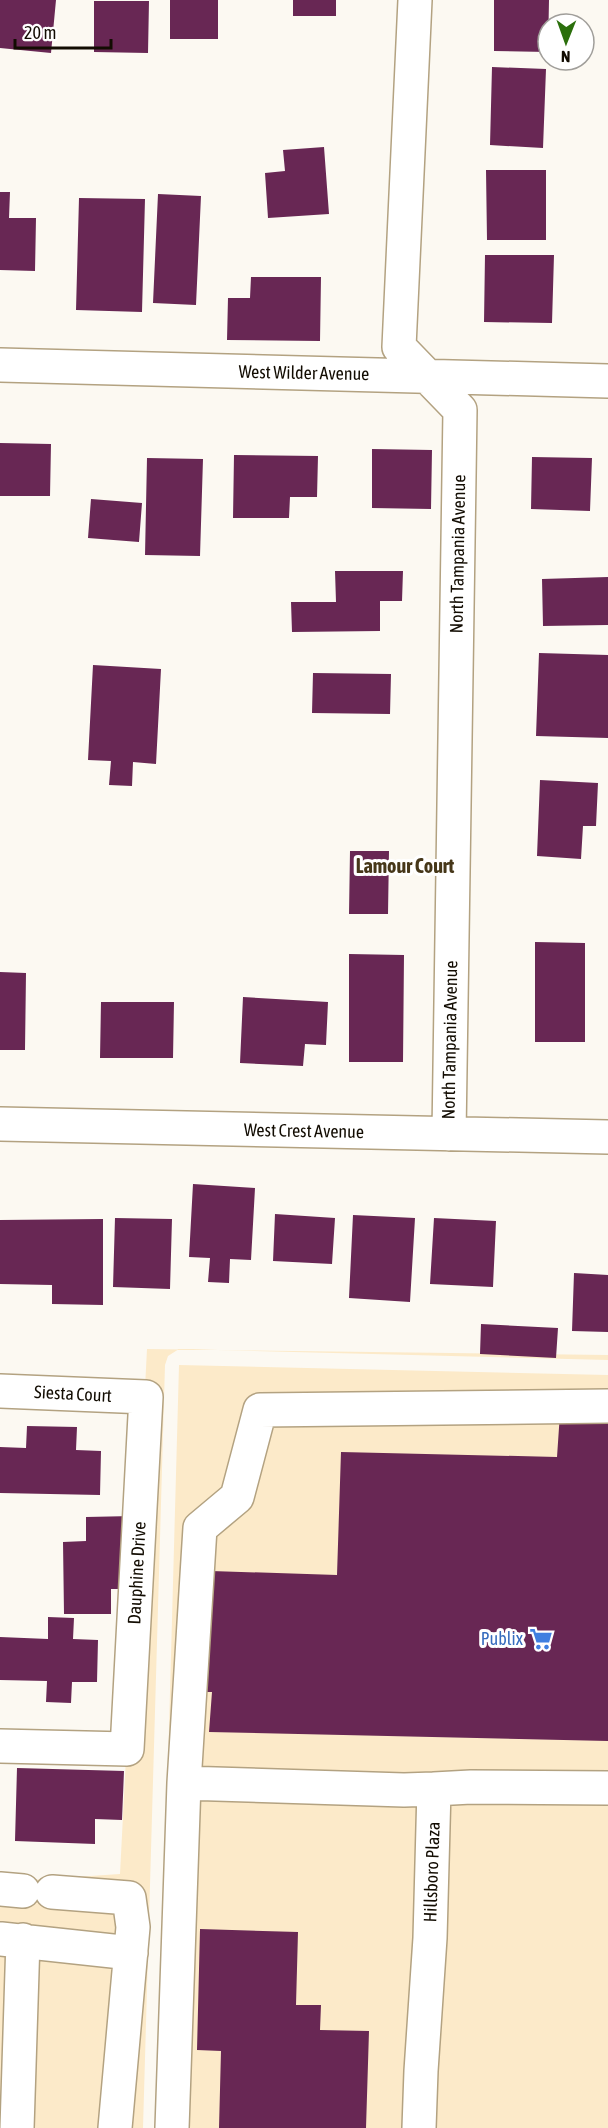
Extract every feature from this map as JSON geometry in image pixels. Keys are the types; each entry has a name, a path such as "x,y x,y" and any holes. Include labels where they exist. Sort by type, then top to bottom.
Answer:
{"street":[{"name":"North Tampania Avenue","path":"415,0 399,347 460,410 449,1134"},
{"name":"West Wilder Avenue","path":"0,366 608,381"},
{"name":"West Crest Avenue","path":"0,1124 608,1137"},
{"name":"Siesta Court","path":"0,1391 146,1397"},
{"name":"Dauphine Drive","path":"0,1746 127,1749 146,1397"},
{"path":"172,2128 184,1783 200,1528 237,1497 260,1410 608,1406"},
{"path":"184,1783 404,1790 471,1786 608,1788"},
{"name":"Hillsboro Plaza","path":"419,2128 430,1938 434,1789"},
{"path":"25,1891 129,1898 133,1928 114,2128"},
{"path":"17,2128 11,1940 131,1953"}],"shaded area":[{"path":"147,1349 178,1349 168,1356 165,1365 143,2128 0,2128 0,1882 120,1874"},
{"path":"212,1350 608,1355 608,1360"},
{"path":"179,1365 608,1375 608,2128 158,2128"}],"building":[{"path":"0,0 56,0 51,53 0,48"},
{"path":"170,0 218,0 218,39 170,39"},
{"path":"293,0 336,0 336,16 293,16"},
{"path":"494,0 549,0 549,12 536,12 536,52 494,51"},
{"path":"94,1 149,1 148,53 94,52"},
{"path":"492,67 536,69 536,72 546,72 543,148 490,145"},
{"path":"324,147 329,214 268,218 265,173 285,171 283,150"},
{"path":"486,170 546,170 546,240 487,240"},
{"path":"0,192 10,192 9,218 36,218 35,271 0,270"},
{"path":"158,194 201,196 196,305 153,303"},
{"path":"79,198 145,199 142,312 76,310"},
{"path":"485,255 554,255 552,323 484,322"},
{"path":"251,277 321,277 320,341 227,340 228,298 250,298"},
{"path":"0,443 51,444 50,496 0,496"},
{"path":"372,449 432,450 431,509 372,508"},
{"path":"234,455 318,456 317,497 290,497 289,518 233,518"},
{"path":"532,457 592,458 590,511 531,509"},
{"path":"147,458 203,459 200,556 145,555"},
{"path":"91,499 142,503 139,542 88,538"},
{"path":"335,571 403,571 402,601 380,601 380,631 292,632 291,602 336,602"},
{"path":"608,577 608,625 543,626 542,579"},
{"path":"539,653 608,655 608,738 536,736"},
{"path":"93,665 161,669 156,764 133,762 132,786 109,785 111,761 88,760"},
{"path":"313,673 391,674 390,714 312,713"},
{"path":"540,780 598,783 596,826 583,826 581,859 537,856"},
{"path":"350,851 389,851 388,914 349,914"},
{"path":"535,942 585,943 585,1042 535,1042"},
{"path":"349,954 404,955 403,1062 349,1062"},
{"path":"0,972 26,973 25,1050 0,1050"},
{"path":"243,997 328,1002 326,1045 305,1044 303,1066 240,1063"},
{"path":"101,1002 174,1002 173,1058 100,1058"},
{"path":"193,1184 255,1188 251,1260 230,1259 229,1283 208,1282 210,1258 189,1257"},
{"path":"275,1214 335,1218 332,1264 273,1261"},
{"path":"353,1215 415,1218 410,1302 349,1298"},
{"path":"115,1218 172,1219 170,1289 113,1287"},
{"path":"434,1218 496,1221 493,1287 430,1284"},
{"path":"103,1219 103,1305 52,1304 52,1285 0,1284 0,1220"},
{"path":"574,1273 608,1275 608,1332 572,1331"},
{"path":"481,1324 558,1328 556,1358 480,1354"},
{"path":"560,1413 608,1415 608,1741 209,1732 212,1692 205,1692 211,1571 337,1575 341,1452 557,1457"},
{"path":"27,1426 77,1427 76,1450 101,1451 100,1495 0,1493 0,1447 26,1448"},
{"path":"133,1516 135,1589 111,1589 111,1614 64,1614 63,1542 86,1541 86,1517"},
{"path":"48,1617 74,1618 73,1639 98,1640 97,1682 72,1682 71,1703 46,1702 47,1681 0,1680 0,1637 48,1639"},
{"path":"17,1768 124,1771 122,1820 95,1819 95,1844 15,1841"},
{"path":"200,1929 298,1932 296,2005 321,2005 320,2030 369,2031 366,2128 219,2128 221,2051 197,2050"}],"place":[{"name":"Publix","path":"541,1639"}],"district":[{"name":"Lamour Court","path":"405,866"}]}
